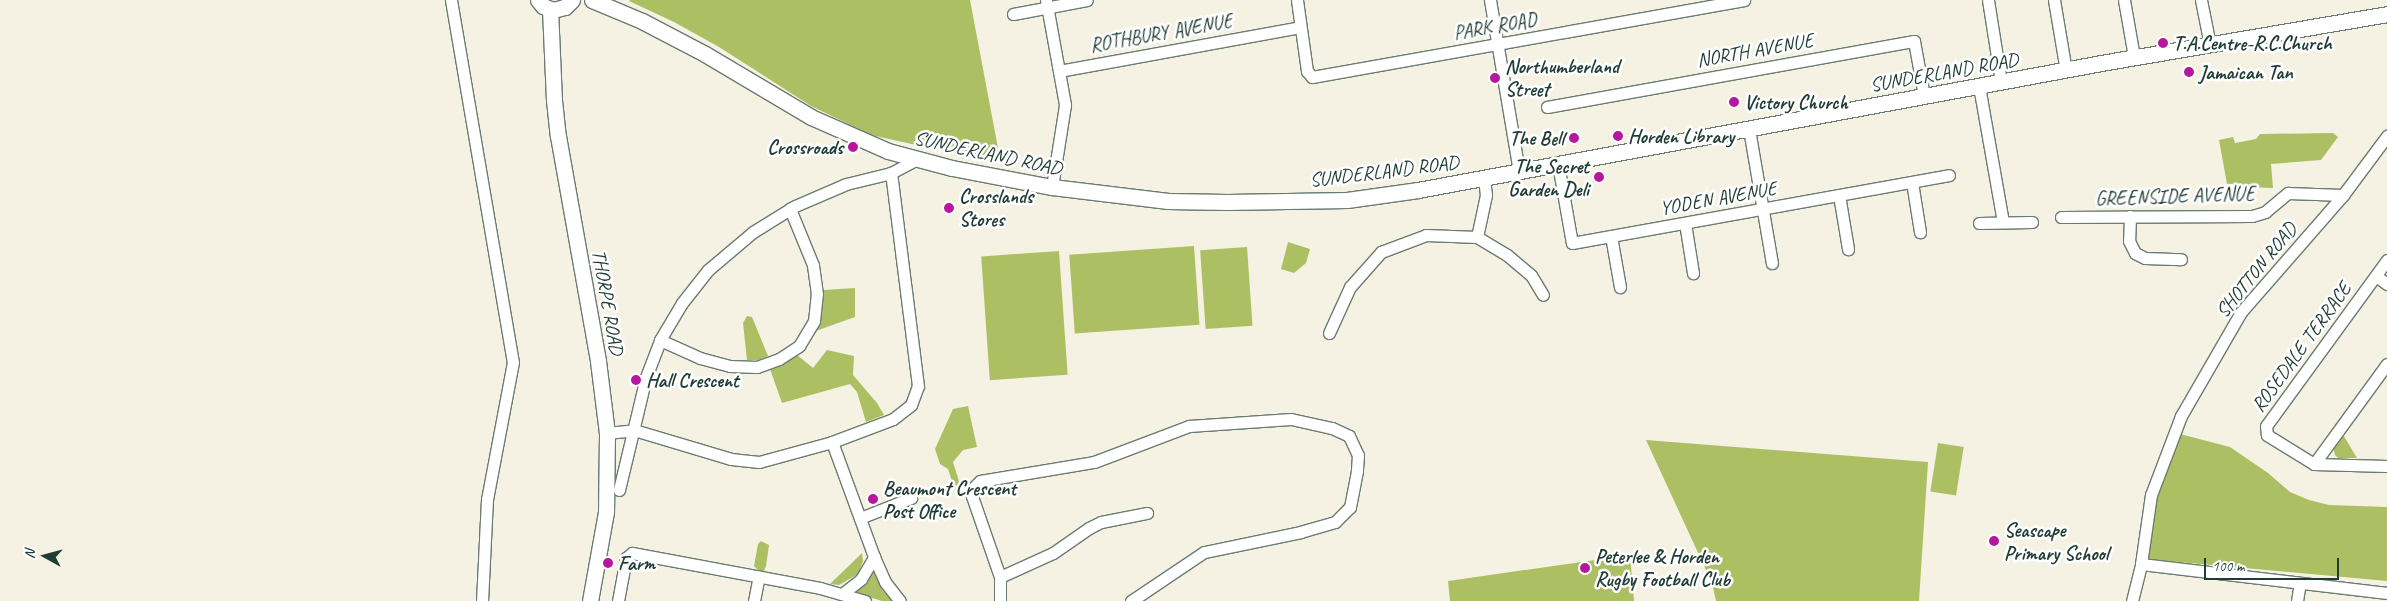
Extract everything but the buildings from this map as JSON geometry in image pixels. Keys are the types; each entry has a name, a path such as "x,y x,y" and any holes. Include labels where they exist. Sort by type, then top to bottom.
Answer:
{"main road":[{"path":"544,5 560,9 572,0"},
{"name":"SUNDERLAND ROAD","path":"592,0 642,21 705,54 811,117 888,151 917,159 1052,187 1168,201 1347,200 1484,179 2134,57 2387,14"},
{"name":"THORPE ROAD","path":"544,5 558,136 598,361 607,433 606,512 590,601"}],"street":[{"path":"451,0 513,362 487,499 482,601"},
{"path":"1013,14 1046,4 1087,0"},
{"path":"1297,0 1300,27"},
{"path":"1490,0 1519,171"},
{"name":"PARK ROAD","path":"1300,27 1308,71 1312,77 1744,0"},
{"path":"1988,0 2001,82"},
{"path":"2054,0 2066,71"},
{"path":"2124,0 2134,57"},
{"path":"2202,0 2210,45"},
{"path":"1046,4 1064,105 1052,187"},
{"name":"ROTHBURY AVENUE","path":"1058,71 1300,27"},
{"name":"NORTH AVENUE","path":"1547,107 1914,40 1924,96"},
{"path":"1979,86 2003,222"},
{"path":"1749,129 1772,263"},
{"name":"SHOTTON ROAD","path":"2132,601 2141,561 2151,495 2181,416 2241,312 2343,195 2387,136"},
{"name":"THORPE ROAD","path":"619,490 646,377 660,340 682,304 708,270 753,232 790,208 846,184 890,174 917,159"},
{"name":"YODEN AVENUE","path":"1558,164 1572,243 1949,175"},
{"path":"607,433 634,430 731,459 759,462 832,442 893,419 911,406 918,386 890,174"},
{"path":"1476,237 1486,195 1484,179"},
{"path":"1912,182 1920,232"},
{"name":"GREENSIDE AVENUE","path":"2061,217 2252,216 2264,212 2288,193 2343,195"},
{"path":"1840,195 1848,249"},
{"path":"660,340 700,358 730,366 757,367 779,360 799,346 814,320 817,294 813,265 790,208"},
{"path":"2130,216 2129,241 2135,253 2145,258 2180,259"},
{"path":"1980,223 2032,222"},
{"path":"1685,223 1693,273"},
{"path":"1329,333 1350,287 1381,252 1426,234 1476,237 1507,256 1531,275 1543,295"},
{"path":"1611,236 1620,287"},
{"name":"ROSEDALE TERRACE","path":"2314,464 2268,436 2266,426 2387,260"},
{"path":"2376,276 2387,284"},
{"path":"2314,464 2387,364"},
{"path":"1000,601 1000,577 972,496 974,487 980,481 1094,462 1189,426 1291,419 1332,428 1349,436 1358,455 1357,471 1350,507 1335,522 1301,532 1204,552 1131,601"},
{"path":"832,442 874,557 885,582 900,601"},
{"path":"2314,464 2387,466"},
{"path":"860,518 911,498"},
{"path":"1000,577 1053,553 1101,522 1148,513"},
{"path":"618,601 626,558 632,553 759,576 842,594 865,601"},
{"path":"842,594 861,579 874,557"},
{"path":"2141,561 2381,596"},
{"path":"754,601 759,576"},
{"path":"2298,601 2300,583"}],"green space":[{"path":"630,0 970,0 998,148 996,158 916,145 871,135 811,106 719,47"},
{"path":"2333,133 2338,137 2321,160 2271,164 2273,188 2241,187 2239,184 2227,184 2219,140 2233,137 2235,143 2256,139 2260,134"},
{"path":"1288,242 1310,249 1306,263 1294,273 1281,269"},
{"path":"1194,246 1200,325 1075,334 1069,255"},
{"path":"1247,247 1253,326 1206,329 1200,250"},
{"path":"1059,251 1068,375 990,380 981,256"},
{"path":"855,288 855,317 813,332 821,310 824,290"},
{"path":"747,316 752,317 768,356 758,360 747,360 743,323"},
{"path":"827,350 854,356 853,375 877,403 884,415 866,422 857,392 850,384 782,403 770,369 796,354 813,368"},
{"path":"968,406 977,447 963,450 953,462 963,494 957,496 948,469 940,464 935,449 953,409"},
{"path":"2342,433 2357,458 2338,458 2335,455 2333,448"},
{"path":"2180,434 2230,447 2268,473 2290,492 2309,500 2329,505 2387,507 2387,581 2146,559 2155,497"},
{"path":"1646,440 1928,462 1919,601 1716,601 1712,583"},
{"path":"1938,443 1964,447 1956,495 1930,491"},
{"path":"761,541 769,545 764,571 759,571 754,566 758,544"},
{"path":"862,553 863,561 858,574 839,585 830,584"},
{"name":"Peterlee & Horden Rugby Football Club","path":"1630,555 1634,601 1450,601 1448,581"},
{"path":"872,569 883,591 894,601 882,601 853,592"}],"place":[{"name":"T.A.Centre-R.C.Church","path":"2163,43"},
{"name":"Jamaican Tan","path":"2189,72"},
{"name":"Northumberland Street","path":"1495,78"},
{"name":"Victory Church","path":"1734,102"},
{"name":"Horden Library","path":"1618,136"},
{"name":"The Bell","path":"1574,138"},
{"name":"Crossroads","path":"853,147"},
{"name":"The Secret Garden Deli","path":"1599,177"},
{"name":"Crosslands Stores","path":"949,208"},
{"name":"Hall Crescent","path":"636,380"},
{"name":"Beaumont Crescent Post Office","path":"873,499"},
{"name":"Seascape Primary School","path":"1994,541"},
{"name":"Farm","path":"608,563"},
{"name":"Peterlee & Horden Rugby Football Club","path":"1585,568"}]}
